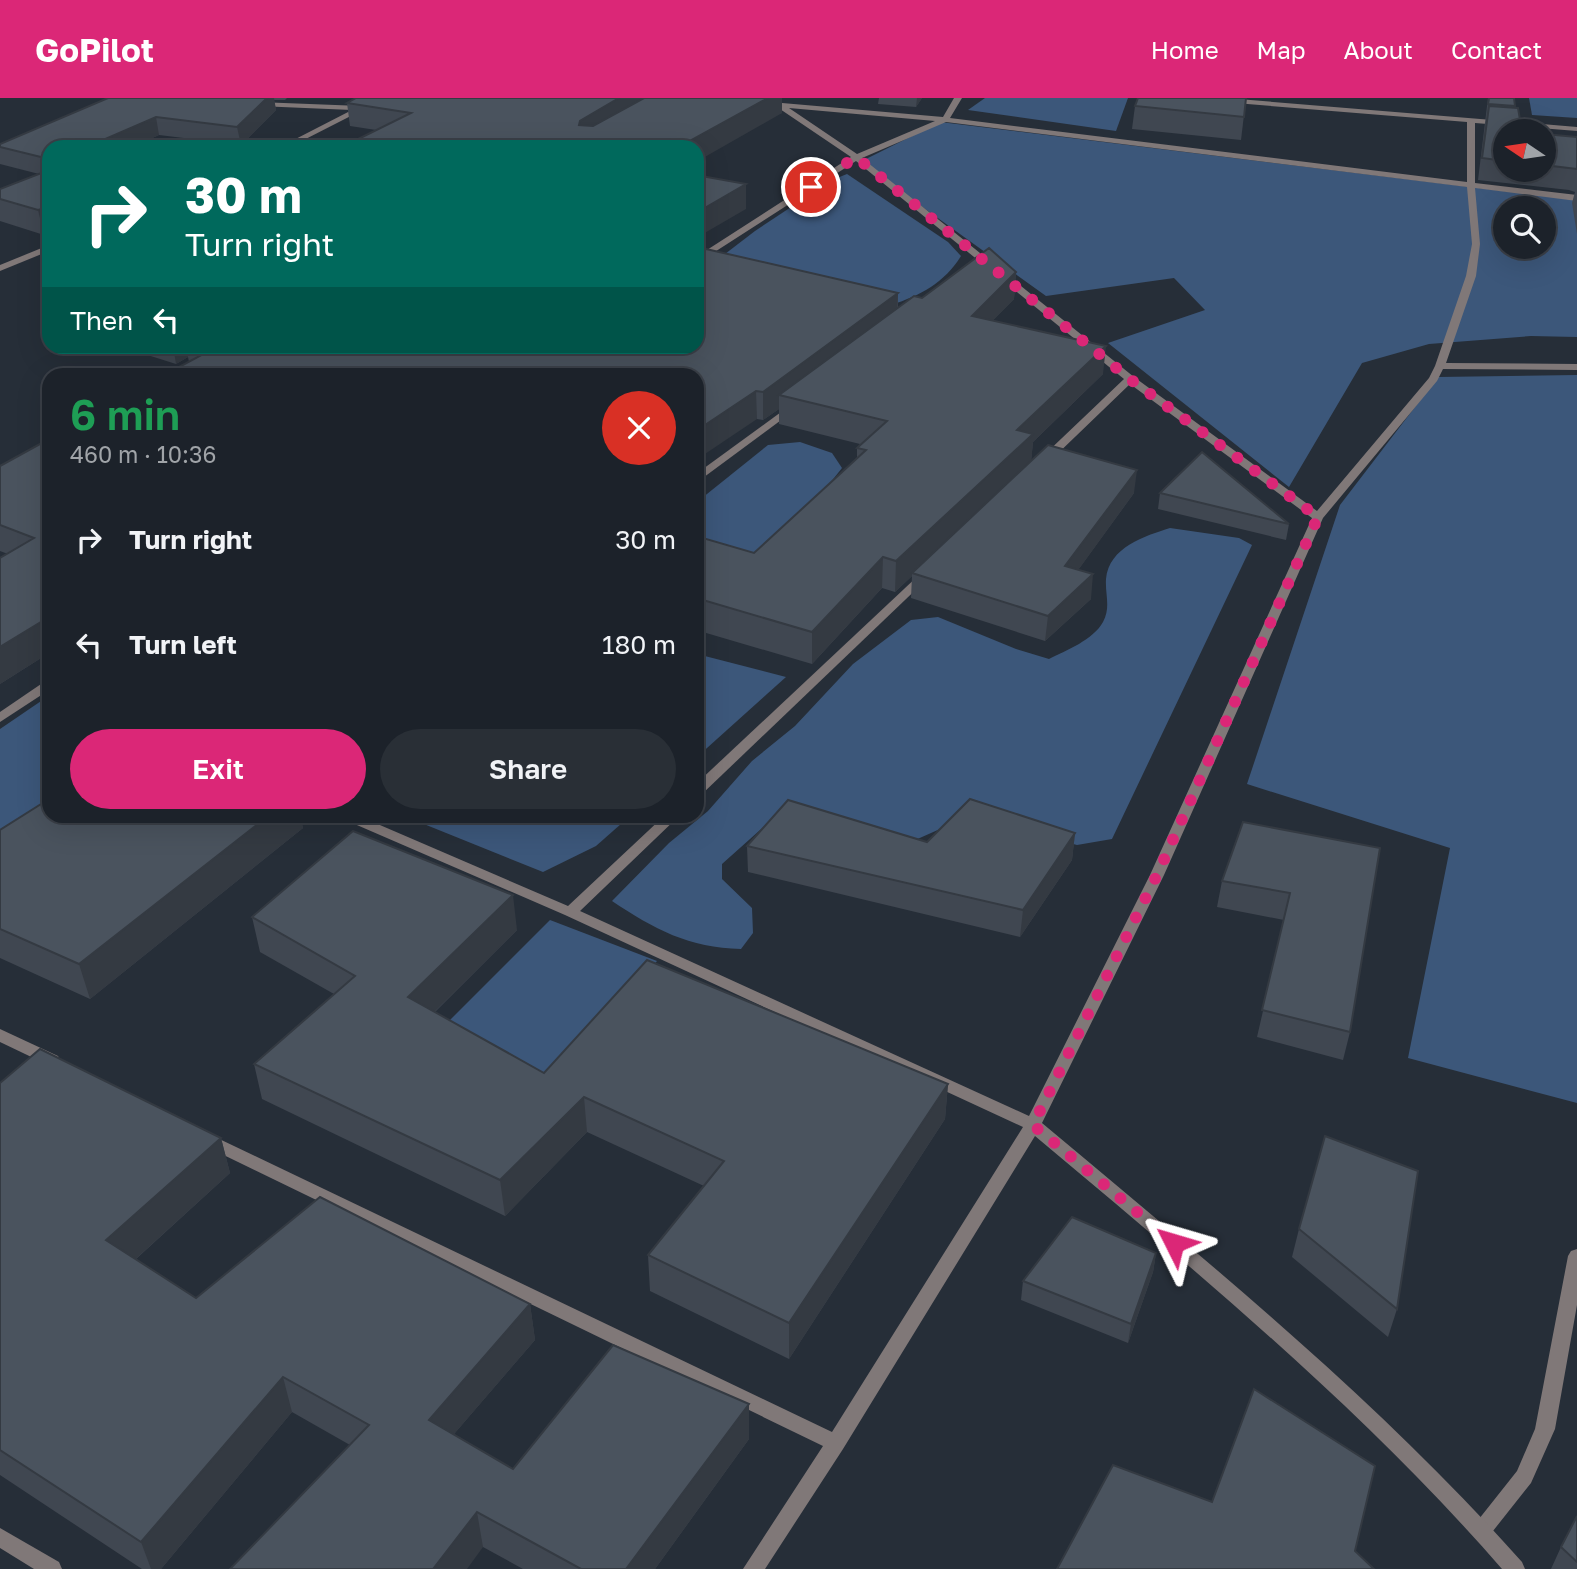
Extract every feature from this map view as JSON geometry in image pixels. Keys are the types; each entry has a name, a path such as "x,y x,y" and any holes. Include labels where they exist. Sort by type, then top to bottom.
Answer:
{"street":[{"path":"299,140 382,98"},
{"path":"704,256 856,157 945,120 958,98"},
{"path":"1198,98 1471,118 1577,129"},
{"path":"1330,98 1348,108"},
{"path":"781,101 986,260 1130,379 1318,517"},
{"path":"751,102 781,101 945,120 1577,198"},
{"path":"254,104 365,108"},
{"path":"753,1569 836,1443 1033,1125 1157,875 1318,517 1433,379 1440,366 1471,276 1476,244 1471,186 1471,118"},
{"path":"0,268 42,251"},
{"path":"975,269 986,260"},
{"path":"1440,366 1577,367"},
{"path":"1040,466 1130,379"},
{"path":"704,474 797,404"},
{"path":"704,784 929,571"},
{"path":"0,718 42,690"},
{"path":"364,823 570,912 1033,1125 1312,1365 1482,1530 1515,1569"},
{"path":"570,912 664,823"},
{"path":"0,1035 69,1068"},
{"path":"196,1134 836,1443"},
{"path":"1482,1530 1524,1477 1545,1429 1577,1256"},
{"path":"0,1537 52,1569"}],"shaded area":[{"path":"985,98 1128,98 1116,131 968,110"},
{"path":"1529,98 1577,98 1577,118 1532,115"},
{"path":"940,122 1544,196 1493,196 1493,259 1556,259 1556,197 1577,200 1577,337 1531,336 1429,344 1362,363 1289,487 1108,343 1205,310 1174,278 1046,296 860,162"},
{"path":"847,174 948,242 961,256 947,274 922,292 891,305 708,267 755,231 832,180"},
{"path":"1577,375 1577,1103 1408,1058 1450,848 1247,784 1340,505 1438,377"},
{"path":"800,442 832,453 842,468 815,502 749,564 704,553 704,496 768,445"},
{"path":"1170,528 1239,538 1252,545 1112,839 1077,845 961,814 940,829 904,845 778,814 722,864 722,879 752,908 753,933 741,949 688,941 658,928 612,901 669,843 693,823 704,823 704,814 752,761 795,726 853,664 911,620 938,617 1016,649 1049,659 1086,639 1099,628 1107,606 1106,579 1109,568 1121,551 1150,535"},
{"path":"704,656 786,677 704,751"},
{"path":"42,700 42,822 0,859 0,729"},
{"path":"421,823 622,823 596,846 543,872"},
{"path":"550,920 657,961 545,1089 441,1029"}],"building":[{"path":"108,98 267,98 237,127 156,117 103,140 42,140 42,157 0,147 0,144"},
{"path":"356,98 619,98 580,121 579,125 593,126 644,98 768,98 692,140 356,140 411,113 347,103"},
{"path":"1138,98 1246,98 1244,117 1135,106"},
{"path":"1489,98 1514,98 1515,106 1488,104"},
{"path":"1489,106 1518,108 1520,119 1493,119 1493,159 1482,158"},
{"path":"1556,135 1577,137 1577,169 1556,166"},
{"path":"42,173 42,209 0,199 0,189"},
{"path":"704,176 746,184 704,208"},
{"path":"989,248 1016,272 972,316 1106,346 1017,430 1033,434 896,561 883,557 812,632 704,600 704,538 754,553 866,450 857,448 887,421 779,395 914,296 922,298"},
{"path":"704,250 898,293 763,392 756,391 704,426 704,368 177,368 204,354 704,354"},
{"path":"42,443 42,621 0,647 0,558 34,538 0,525 0,466"},
{"path":"1048,445 1137,470 1065,566 1093,574 1048,616 912,573"},
{"path":"1202,452 1289,524 1160,493"},
{"path":"970,799 1075,833 1023,910 747,846 788,800 927,842"},
{"path":"42,803 42,823 259,823 79,964 0,929 0,830"},
{"path":"1243,822 1380,848 1350,1032 1262,1010 1290,893 1222,881"},
{"path":"353,831 513,895 408,997 544,1073 647,960 948,1084 789,1323 648,1255 724,1161 584,1097 500,1180 254,1064 355,976 252,917"},
{"path":"40,1049 221,1138 106,1240 196,1298 320,1197 530,1304 429,1420 513,1469 613,1345 749,1404 626,1569 581,1569 477,1512 433,1569 230,1569 369,1425 283,1377 141,1542 0,1450 0,1083"},
{"path":"1325,1136 1418,1171 1397,1309 1299,1229"},
{"path":"1072,1217 1156,1253 1131,1324 1023,1281"},
{"path":"1254,1389 1375,1466 1355,1551 1374,1569 1057,1569 1113,1465 1212,1502"},
{"path":"1577,1516 1577,1562 1561,1547"}],"route":[{"path":"811,187 856,157 1130,379 1318,517 1157,875 1033,1125 1174,1243"}]}
